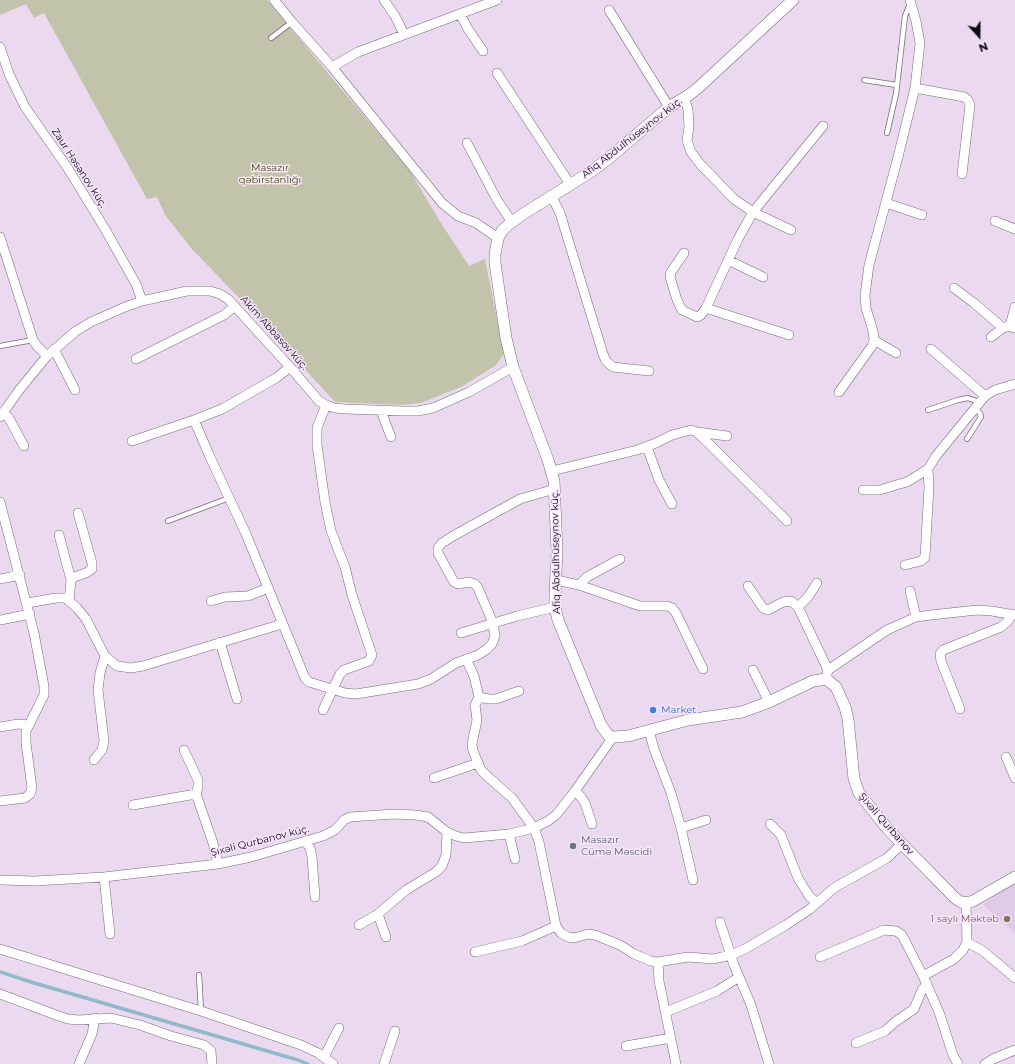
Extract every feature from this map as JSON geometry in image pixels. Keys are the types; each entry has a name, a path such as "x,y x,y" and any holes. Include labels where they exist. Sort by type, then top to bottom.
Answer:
{"street":[{"path":"274,0 332,67 442,203 458,216 476,223 498,238"},
{"path":"384,0 395,16 404,34"},
{"path":"332,67 358,52 496,0"},
{"name":"Afiq Abdulhüseynov küç.","path":"613,737 608,735 601,725 563,634 555,607 557,551 552,471 513,367 506,338 495,263 498,238 502,231 512,222 551,195 589,173 608,159 669,107 684,98 711,77 793,0"},
{"path":"839,392 872,346 874,340 873,331 866,308 865,295 869,265 915,88 920,42 910,1"},
{"path":"608,10 669,107"},
{"path":"460,14 468,29 483,50"},
{"name":"Zaur Həsənov küç.","path":"0,47 9,74 25,107 67,167 105,229 136,284 142,301"},
{"path":"497,73 570,184"},
{"path":"915,88 964,97 968,100 970,105 962,174"},
{"path":"684,98 688,110 689,127 687,140 691,152 701,165 728,193 753,212 791,230"},
{"path":"684,253 671,272 670,277 677,300 682,310 697,317 701,315 706,308 738,239 753,212 823,126"},
{"path":"467,143 498,200 512,222"},
{"path":"551,195 560,213 606,361 613,367 649,371"},
{"path":"886,203 922,215"},
{"path":"995,221 1015,229"},
{"path":"0,236 33,340 47,356"},
{"path":"728,260 763,277"},
{"path":"954,288 1009,328"},
{"name":"Akim Abbasov küç.","path":"1,414 47,356 76,331 91,322 142,301 187,291 210,291 220,294 236,306 319,401 326,405"},
{"path":"136,359 224,315 236,306"},
{"path":"991,337 1009,328 1015,307"},
{"path":"706,308 789,335"},
{"path":"874,340 896,353"},
{"path":"54,349 75,390"},
{"path":"931,349 979,402"},
{"path":"132,441 222,409 276,378 290,367"},
{"path":"323,710 340,674 344,670 369,661 372,655 352,594 345,567 332,531 325,502 317,445 317,428 326,405 346,409 381,411 418,411 433,408 469,392 513,367"},
{"path":"863,490 880,490 906,482 928,469 936,456 979,402 995,390 1015,384"},
{"path":"381,411 391,437"},
{"path":"1,414 9,418 24,446"},
{"path":"194,420 249,541 305,678 309,682 345,694 356,694 418,684 431,679 456,663 478,655 492,644 495,636 493,623 478,588 475,584 469,582 458,584 454,582 438,553 438,548 453,536 520,499 554,489"},
{"path":"552,471 647,447 682,431 692,430 727,436"},
{"path":"697,432 787,521"},
{"path":"647,447 659,480 672,504"},
{"path":"905,565 921,561 925,557 929,487 928,469"},
{"path":"0,502 30,614 44,686 44,695 26,731 26,743 32,788 30,794 25,798 0,801"},
{"path":"71,580 74,577 86,573 92,569 92,563 78,513"},
{"path":"59,535 71,580 69,601"},
{"path":"579,585 587,577 620,559"},
{"path":"0,579 20,575"},
{"path":"556,580 579,585 640,606 666,606 672,608 676,613 703,670"},
{"path":"748,586 763,608 768,610 783,602 791,601 798,607 808,597 817,583"},
{"path":"210,601 225,597 248,596 268,588"},
{"path":"910,591 916,617"},
{"path":"27,603 65,598 77,608 86,619 105,656 117,666 131,668 282,624"},
{"path":"461,633 524,614 555,607"},
{"name":"Şixəli Qurbanov","path":"798,607 827,674 836,687 845,707 848,719 854,779 859,793 886,828 955,898 966,903"},
{"path":"613,737 628,736 688,720 742,712 769,702 827,674 887,630 916,617 931,614 977,610 1013,614 1001,627 943,650 940,654 941,661 960,709"},
{"path":"0,620 30,614"},
{"path":"220,642 236,699"},
{"path":"94,760 102,750 104,741 98,690 100,673 105,656"},
{"path":"466,660 474,676 479,697 475,705 477,720 472,744 478,763 487,776 512,798 534,828 539,842 556,926 561,933 568,937 574,938 588,934 595,934 620,945 634,954 651,961 658,962 688,957 713,959 731,955 745,949 786,925 810,909 816,902 834,888 887,858 902,844"},
{"path":"753,670 769,702"},
{"path":"479,697 489,700 496,699 519,691"},
{"path":"0,727 18,724 28,725"},
{"path":"649,730 654,749 671,793 693,880"},
{"name":"Şıxəli Qurbanov küç.","path":"0,880 35,882 104,877 218,864 251,857 323,836 335,830 344,820 350,817 394,814 416,815 428,817 447,832 464,838 509,834 534,828 548,822 556,815 576,791 613,737"},
{"path":"184,750 198,780 196,794 213,843 218,864"},
{"path":"1006,757 1015,778"},
{"path":"434,778 478,763"},
{"path":"576,791 584,803 592,824"},
{"path":"133,805 196,794"},
{"path":"681,828 706,820"},
{"path":"770,824 781,835 798,878 809,896 816,902"},
{"path":"359,925 378,914 406,890 436,872 442,866 446,855 447,832"},
{"path":"509,834 515,859"},
{"path":"306,842 310,848 312,857 316,897"},
{"path":"104,877 110,934"},
{"path":"856,1043 885,1031 914,1009 925,980 954,959 963,950 967,942 966,903 973,901 1015,877"},
{"path":"378,914 386,938"},
{"path":"720,922 739,977 751,1005 769,1064"},
{"path":"475,952 522,941 556,926"},
{"path":"820,957 884,930 896,931 902,935 925,980 939,1012 953,1055 958,1064"},
{"path":"967,942 983,951 1015,978"},
{"path":"0,949 201,1011 301,1045 324,1057 333,1064"},
{"path":"658,962 658,977 676,1064"},
{"path":"666,1012 717,991 739,977"},
{"path":"0,994 68,1019 79,1020 111,1018 140,1025 171,1036 204,1045 211,1051 212,1064"},
{"path":"79,1064 92,1034 95,1018"},
{"path":"324,1057 338,1028"},
{"path":"384,1064 395,1031"},
{"path":"626,1046 671,1038"},
{"path":"985,1064 1015,1050"}],"lane":[{"path":"887,133 897,85 905,16 910,1"},
{"path":"271,38 292,22"},
{"path":"864,80 897,85"},
{"path":"0,346 33,340"},
{"path":"928,410 968,398 979,402 981,417 967,439"},
{"path":"168,521 229,498"},
{"path":"199,975 201,1011"}],"shaded area":[{"name":"1 saylı Məktəb","path":"1015,884 1015,933 983,905 995,894"}],"green space":[{"name":"Masazır qəbirstanlığı","path":"0,0 267,0 410,171 439,220 469,266 485,259 504,354 496,365 461,387 421,403 402,405 335,402 191,248 165,215 157,197 147,199 44,13 34,18 26,4 0,15"}],"waterway":[{"path":"0,972 308,1064"}],"place":[{"name":"Market","path":"653,710"},
{"name":"Masazır Cümə Məscidi","path":"573,846"},
{"name":"1 saylı Məktəb","path":"1007,919"}]}
